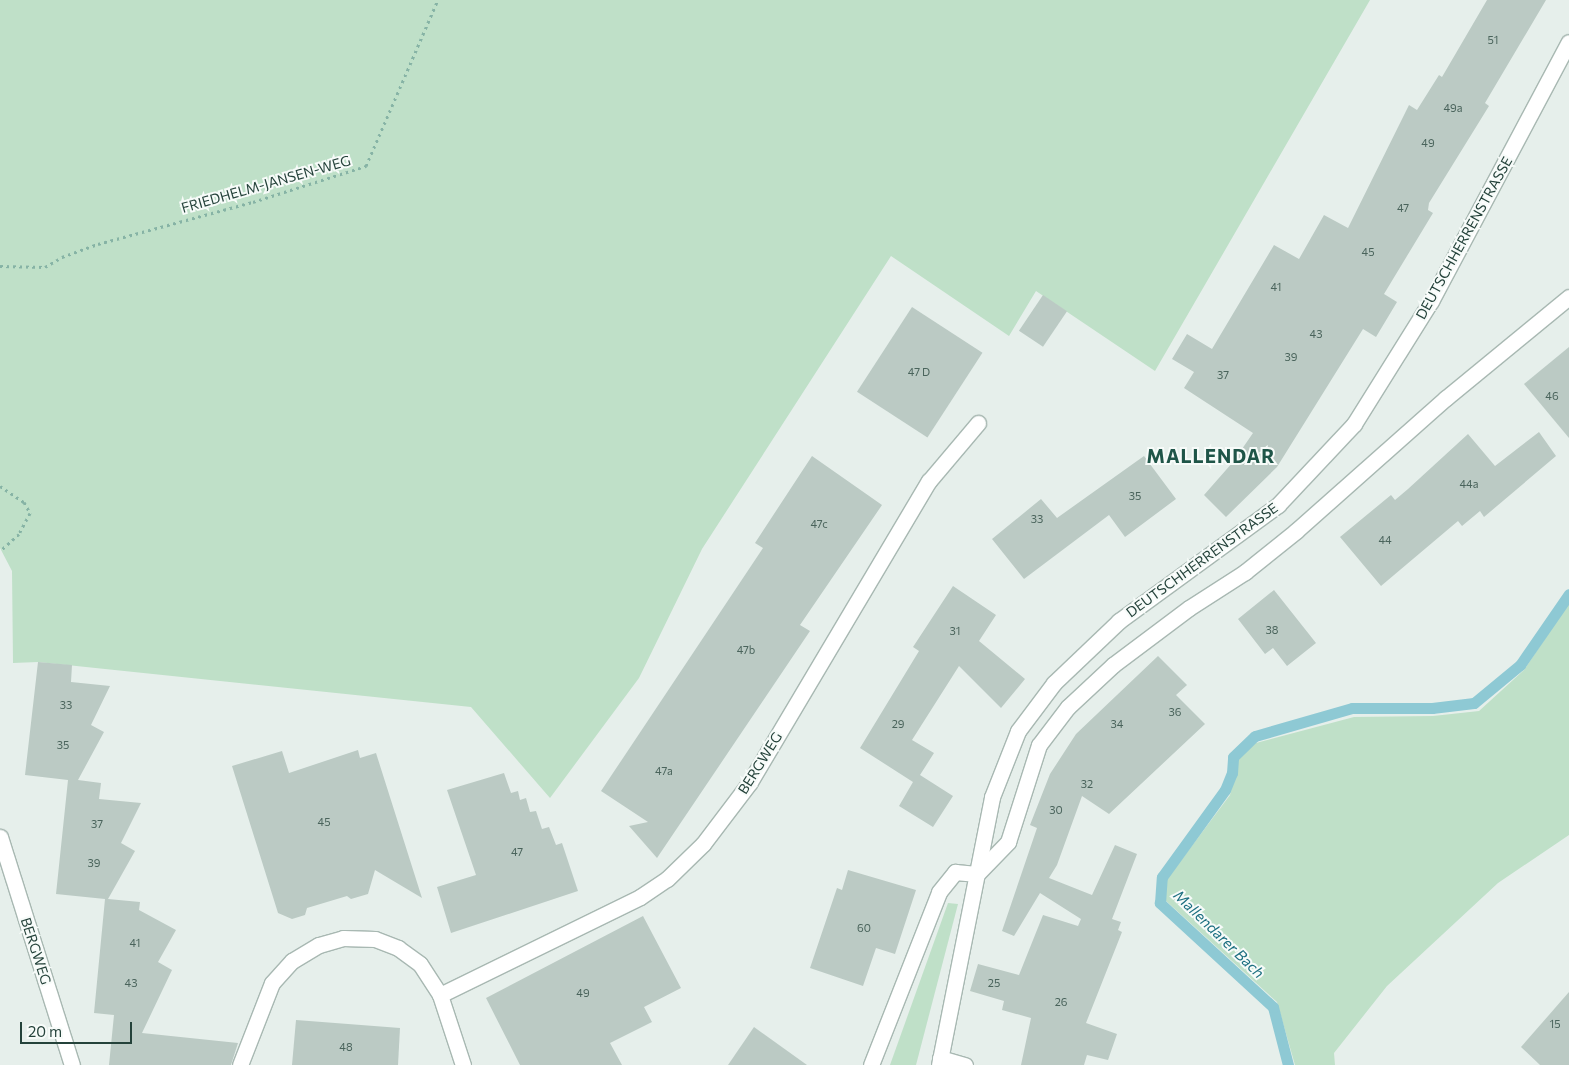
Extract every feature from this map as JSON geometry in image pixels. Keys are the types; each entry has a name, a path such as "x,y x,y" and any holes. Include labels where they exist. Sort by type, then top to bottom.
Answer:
{"street":[{"name":"DEUTSCHHERRENSTRASSE","path":"940,1061 992,797 1018,731 1054,683 1119,621 1278,505 1354,424 1431,301 1569,42"},
{"path":"871,1065 939,892 955,872 978,874 1008,842 1039,745 1068,707 1113,665 1189,608 1245,572 1296,531 1446,398 1569,297"},
{"name":"BERGWEG","path":"440,995 640,898 667,879 703,844 750,782 929,482 978,423"},
{"name":"BERGWEG","path":"0,836 72,1065"},
{"path":"240,1065 272,983 292,961 320,945 343,938 367,939 398,948 420,964 440,995 462,1065"},
{"path":"940,1061 965,1065"}],"path":[{"name":"FRIEDHELM-JANSEN-WEG","path":"0,266 45,267 62,257 98,244 253,202 366,166 438,0"},
{"path":"0,486 11,490 30,513 19,534 0,551"}],"green space":[{"path":"0,0 1370,0 1155,371 1036,291 1009,336 891,256 702,549 639,678 550,798 471,707 38,662 13,663 12,571 0,548"},
{"path":"1569,603 1569,835 1498,883 1387,986 1334,1053 1335,1065 1295,1065 1277,1002 1165,900 1167,879 1230,795 1239,756 1256,743 1354,717 1433,716 1479,711 1524,670"},
{"path":"948,903 958,904 916,1065 890,1065"}],"building":[{"path":"1487,0 1546,0 1485,103 1489,106 1429,203 1428,210 1433,213 1384,294 1397,302 1376,337 1363,329 1277,467 1226,517 1204,495 1233,462 1253,433 1184,388 1194,372 1172,359 1187,334 1212,349 1274,245 1299,259 1324,215 1348,228 1409,105 1417,110 1439,75 1442,77"},
{"path":"1043,295 1067,311 1043,347 1019,331"},
{"path":"912,307 982,353 927,437 857,392"},
{"path":"1569,347 1569,438 1524,384"},
{"path":"1539,432 1556,456 1484,517 1480,511 1462,526 1458,521 1381,586 1340,537 1391,495 1395,500 1468,434 1495,466"},
{"path":"812,456 882,505 800,625 810,631 657,858 629,826 648,822 601,791 763,548 755,543"},
{"path":"1144,456 1176,499 1125,537 1109,515 1024,579 992,539 1041,499 1057,518"},
{"path":"953,586 996,615 979,641 1025,679 1001,708 959,666 912,740 934,753 920,775 953,796 933,827 899,806 913,782 860,748 919,651 913,647"},
{"path":"1274,590 1316,643 1287,666 1273,648 1265,654 1238,619"},
{"path":"1158,656 1187,685 1176,695 1205,724 1109,814 1082,796 1057,865 1049,878 1092,895 1115,845 1137,854 1112,919 1121,922 1118,930 1122,932 1086,1023 1117,1034 1108,1060 1087,1055 1084,1065 1021,1065 1031,1018 1002,1010 1004,1001 970,991 978,964 1019,975 1043,915 1078,926 1081,919 1040,893 1014,936 1002,931 1037,828 1030,825 1050,774 1076,734"},
{"path":"38,662 72,665 71,682 110,686 91,725 104,732 78,780 101,783 99,799 141,803 121,843 135,851 108,899 140,902 139,910 176,930 158,962 172,970 142,1033 238,1043 231,1065 109,1065 114,1015 94,1013 105,899 56,894 68,780 25,775"},
{"path":"358,750 360,758 376,753 422,898 375,870 368,894 351,899 347,896 307,908 305,915 292,919 278,913 232,766 282,751 289,773"},
{"path":"504,773 511,793 518,791 520,800 526,798 530,812 536,811 542,829 549,827 556,845 562,843 578,891 451,933 437,887 476,875 447,790"},
{"path":"848,870 916,890 895,954 876,948 863,986 810,968 837,888 842,890"},
{"path":"643,916 681,988 644,1007 652,1022 610,1043 622,1065 520,1065 486,998"},
{"path":"1569,992 1569,1065 1540,1065 1521,1047"},
{"path":"296,1020 400,1028 398,1065 292,1065"},
{"path":"754,1027 807,1065 728,1065"}],"waterway":[{"name":"Mallendarer Bach","path":"1288,1065 1273,1007 1160,903 1162,877 1225,790 1232,773 1233,757 1255,736 1352,708 1432,708 1474,703 1520,665 1569,594"}],"district":[{"name":"MALLENDAR","path":"1211,456"}]}
